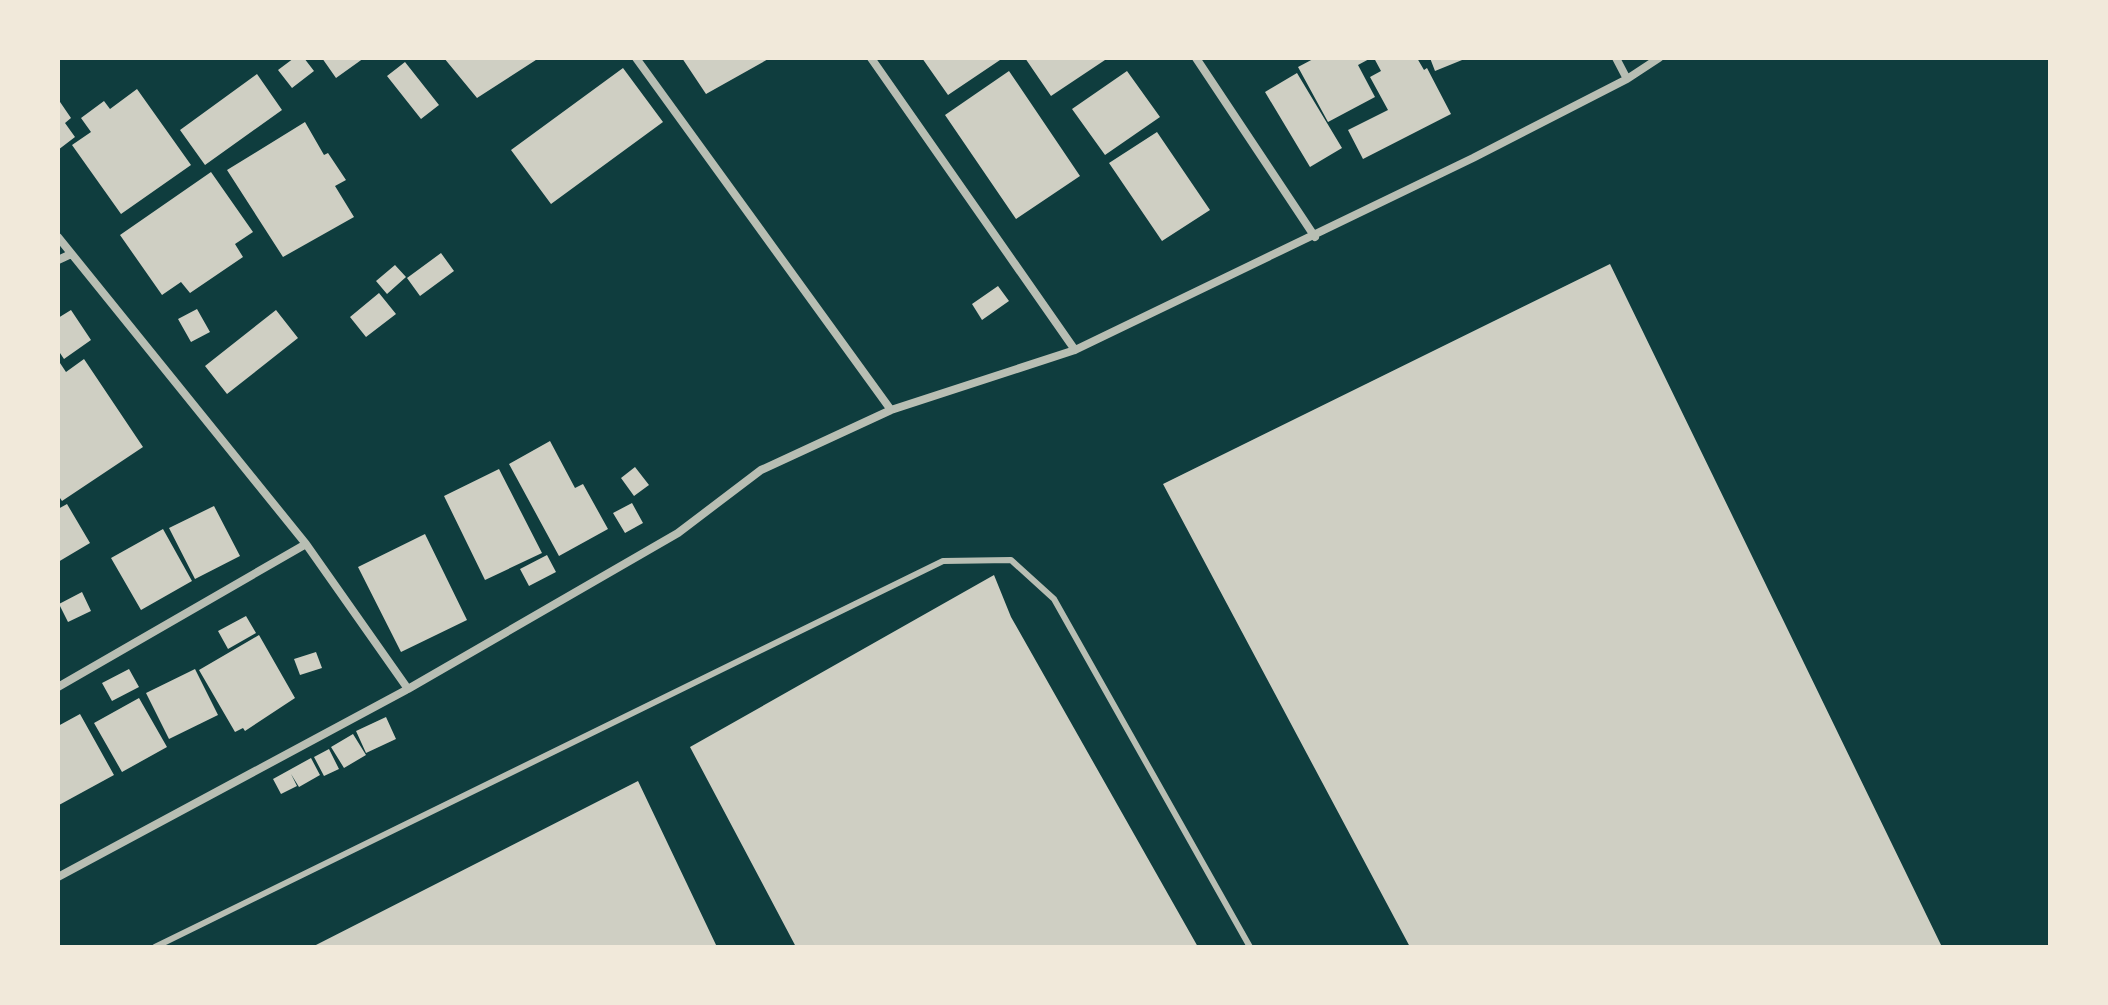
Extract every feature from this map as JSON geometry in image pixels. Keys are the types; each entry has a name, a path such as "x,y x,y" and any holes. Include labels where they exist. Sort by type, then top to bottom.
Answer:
{"street":[{"path":"636,58 891,410"},
{"path":"871,58 1075,350"},
{"path":"1196,58 1315,237"},
{"path":"1616,58 1627,79"},
{"path":"58,877 408,689 678,533 761,470 891,410 1075,350 1315,237 1627,79 1659,58"},
{"path":"58,237 306,544 408,689"},
{"path":"58,260 71,254"},
{"path":"58,687 306,544"}],"lane":[{"path":"155,947 943,561 1011,560 1054,599 1250,947"}],"building":[{"path":"294,58 304,58 314,71 292,88 278,70"},
{"path":"322,58 364,58 336,78"},
{"path":"444,58 539,58 477,98"},
{"path":"682,58 770,58 706,94"},
{"path":"922,58 1003,58 948,95"},
{"path":"1025,58 1108,58 1051,96"},
{"path":"1315,58 1371,58 1358,65 1375,97 1328,122 1298,67"},
{"path":"1374,58 1417,58 1424,70 1427,68 1451,114 1363,159 1348,130 1388,110 1370,77 1381,71"},
{"path":"1430,58 1467,58 1435,71"},
{"path":"405,62 439,105 421,119 387,76"},
{"path":"623,68 663,122 551,204 511,150"},
{"path":"1009,71 1080,176 1016,219 945,115"},
{"path":"1127,71 1160,117 1105,155 1072,109"},
{"path":"1297,73 1342,148 1310,167 1265,92"},
{"path":"257,74 282,110 205,165 180,130"},
{"path":"137,89 191,165 121,214 72,145 91,132 81,118 104,101 110,109"},
{"path":"58,99 71,118 65,123 75,137 58,150"},
{"path":"305,122 324,155 328,153 346,180 335,186 354,217 283,257 227,170"},
{"path":"1157,132 1210,210 1162,241 1109,163"},
{"path":"211,172 253,232 235,244 243,257 190,293 181,282 162,295 120,235"},
{"path":"441,253 454,271 420,296 407,278"},
{"path":"1610,264 1942,947 1410,947 1163,484"},
{"path":"395,265 406,277 387,294 376,281"},
{"path":"998,286 1009,301 982,320 972,304"},
{"path":"379,293 396,314 366,337 350,317"},
{"path":"197,309 210,332 191,342 178,319"},
{"path":"71,310 91,340 64,359 58,350 58,318"},
{"path":"276,310 298,338 227,394 205,366"},
{"path":"84,359 143,447 62,501 58,495 58,360 66,372"},
{"path":"550,441 575,488 583,484 608,529 559,556 509,464"},
{"path":"635,467 649,485 634,496 621,478"},
{"path":"499,469 542,553 485,580 444,496"},
{"path":"632,503 643,523 625,533 613,513"},
{"path":"67,504 90,543 58,562 58,509"},
{"path":"214,506 240,556 195,579 169,528"},
{"path":"163,529 192,581 141,610 111,558"},
{"path":"425,534 467,620 401,652 358,567"},
{"path":"547,555 556,572 529,586 520,569"},
{"path":"994,575 1011,617 1198,947 796,947 690,747"},
{"path":"82,592 91,611 68,622 59,604"},
{"path":"246,616 256,633 228,649 218,631"},
{"path":"259,635 295,698 245,731 243,728 235,732 199,670"},
{"path":"316,652 322,668 300,675 294,659"},
{"path":"129,669 139,687 112,701 102,683"},
{"path":"195,669 218,715 169,739 146,693"},
{"path":"139,698 167,747 122,772 94,723"},
{"path":"80,714 114,775 59,805 58,726"},
{"path":"386,717 396,739 366,753 356,731"},
{"path":"353,734 366,755 344,768 331,747"},
{"path":"329,749 339,769 324,776 314,757"},
{"path":"311,758 320,775 299,787 291,774 297,786 281,794 273,779"},
{"path":"638,781 717,947 312,947"}]}
